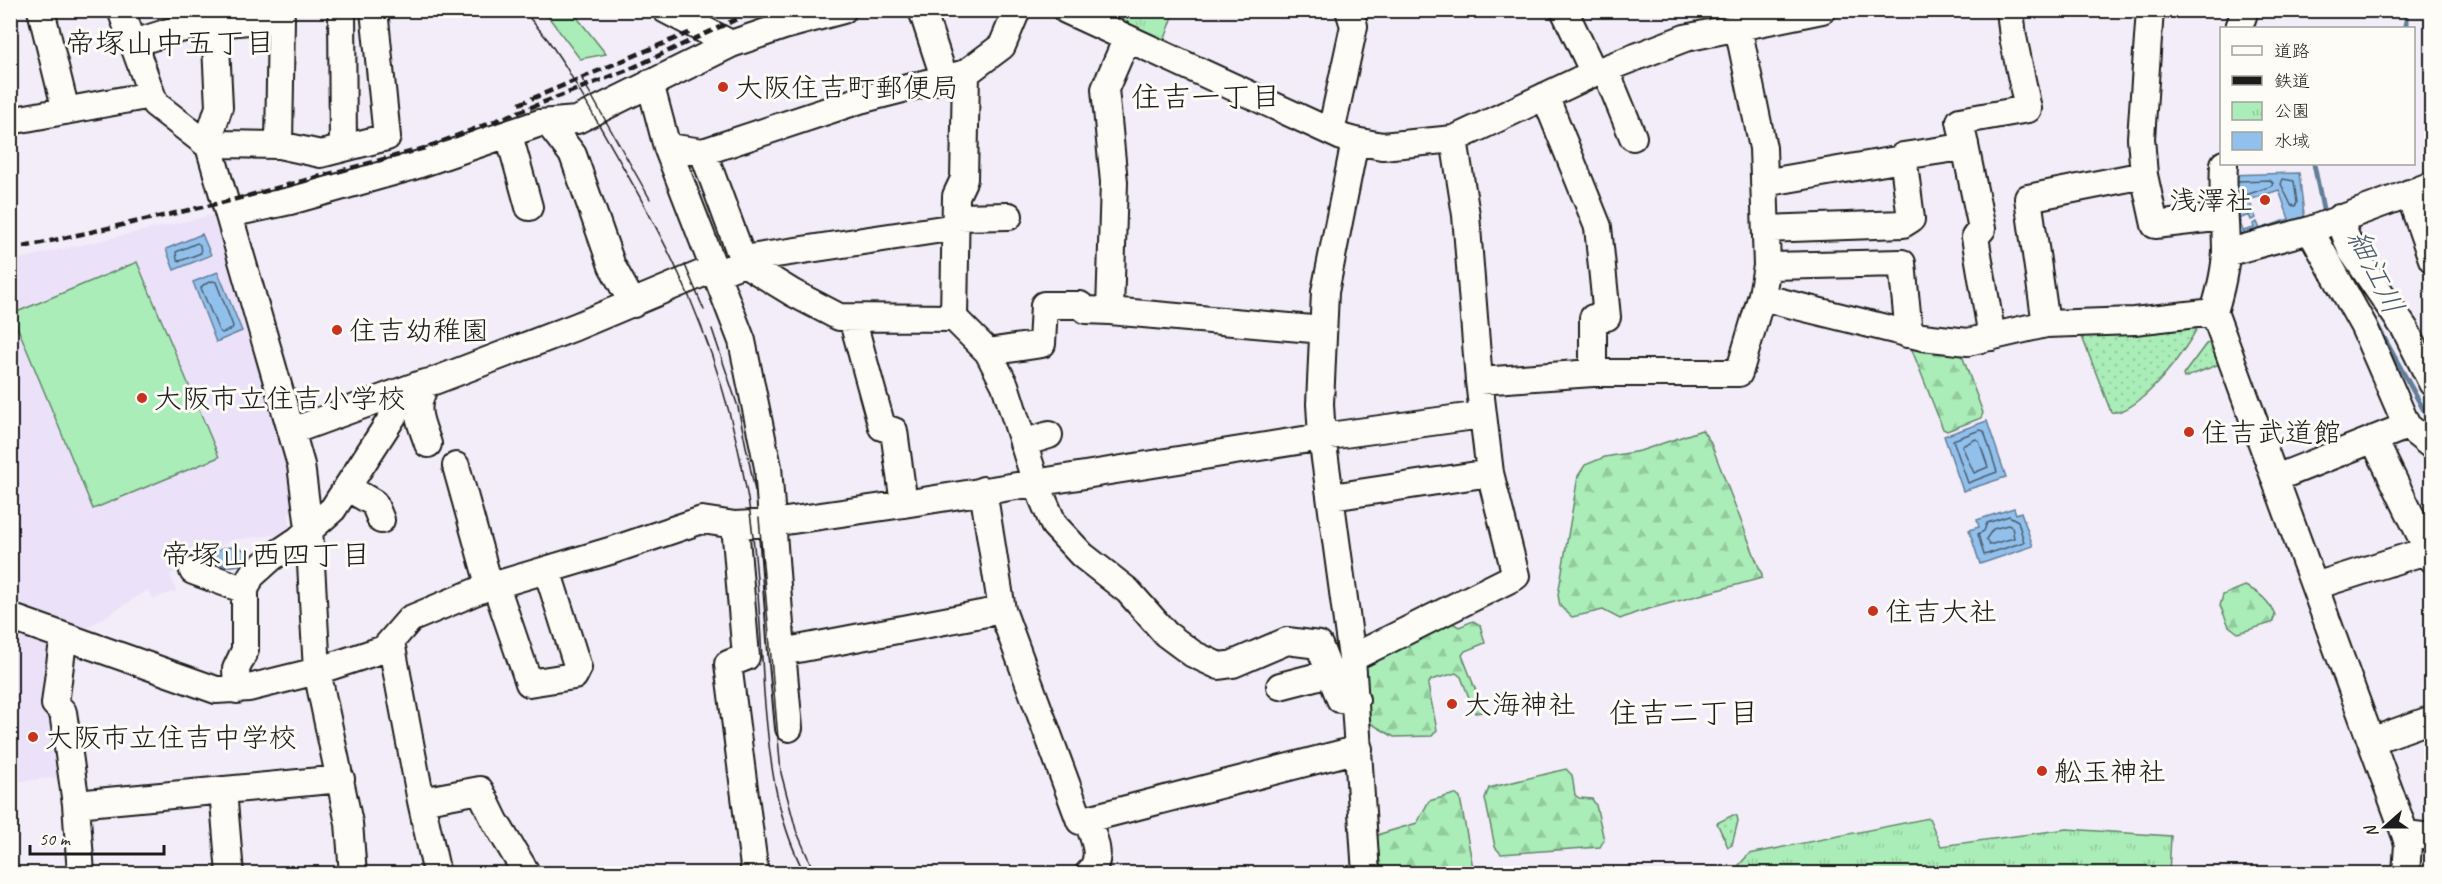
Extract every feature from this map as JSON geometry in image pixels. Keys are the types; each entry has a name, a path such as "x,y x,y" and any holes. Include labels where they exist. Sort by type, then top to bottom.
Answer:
{"street":[{"path":"42,10 66,111"},
{"path":"121,10 155,104 209,146 222,144 279,145 321,154 387,137 374,10"},
{"path":"342,10 343,148"},
{"path":"229,214 369,180 457,153 540,123 578,120 731,44 784,26 843,10"},
{"path":"922,10 955,75 964,179 957,196 954,318"},
{"path":"667,147 703,152 860,100 955,75 1002,46 1017,10"},
{"path":"1066,10 1331,132 1355,141 1382,146 1454,139 1600,71 1685,38 1742,21 1822,10"},
{"path":"1331,132 1354,26 1349,10"},
{"path":"1564,10 1600,71 1633,137"},
{"path":"1992,337 1975,237 1982,229 1960,121 2028,109 2013,37 2010,10"},
{"path":"2150,10 2141,138 2144,175 2155,225 2224,217"},
{"path":"2239,27 2245,10"},
{"path":"671,11 731,44"},
{"path":"134,44 175,30 280,18 279,145"},
{"path":"1479,381 1593,373 1739,373 1762,295 1767,266 1763,148 1742,21"},
{"path":"215,24 219,106 209,146 301,465 309,528 317,671 349,823 353,873"},
{"path":"1110,311 1114,182 1105,89 1127,38"},
{"path":"650,83 667,147 742,341 768,467 789,728"},
{"path":"10,121 151,95"},
{"path":"1545,96 1598,227 1607,317 1593,318 1593,373"},
{"path":"549,124 573,155 612,266 633,304"},
{"path":"508,135 529,207"},
{"path":"1352,658 1516,576 1490,473 1482,415 1466,214 1454,139"},
{"path":"1355,141 1325,292 1320,404 1322,437 1332,497 1352,658 1366,873"},
{"path":"1764,183 1902,159 1903,156 1956,148 1965,144"},
{"path":"703,152 743,261 793,294 839,317 954,318 988,352 1005,385 1036,483 1054,525 1075,548 1128,591 1166,634 1193,654 1219,666 1233,664 1287,641 1319,645 1340,699 1356,700"},
{"path":"1766,229 1903,224 1911,219 1902,159"},
{"path":"2224,165 2226,253 2222,283 2214,312 2405,834 2408,844 2406,873"},
{"path":"2046,324 2028,198 2144,175"},
{"path":"2226,253 2310,230 2420,189 2432,259"},
{"path":"237,690 236,669 245,650 245,590 251,576 271,558 298,540 333,509 397,410 427,388 743,261 956,222 1009,216"},
{"path":"2337,219 2352,250 2405,329 2432,382"},
{"path":"2310,230 2364,327 2407,426 2432,446"},
{"path":"1767,266 1902,263 1907,334"},
{"path":"1762,295 1769,299 1907,334 1968,342 2046,324 2134,321 2214,312"},
{"path":"988,352 1041,344 1044,304 1080,305 1086,310 1323,330"},
{"path":"852,318 882,427 894,431 904,504"},
{"path":"292,430 421,384 427,388"},
{"path":"427,388 418,401 418,416 428,444"},
{"path":"10,617 216,690 237,690 317,671 384,649 410,619 493,587 702,520 735,525 772,523 1322,437 1482,415"},
{"path":"2276,478 2407,426"},
{"path":"1023,443 1050,435"},
{"path":"2315,586 2430,553 2374,440"},
{"path":"456,466 493,587 529,684 574,676 578,668 547,570"},
{"path":"1332,497 1490,473"},
{"path":"348,488 374,503 381,520"},
{"path":"983,490 1002,610 1080,821 1359,749"},
{"path":"735,525 746,657 728,664 755,873"},
{"path":"193,571 245,590"},
{"path":"782,652 1002,610"},
{"path":"66,638 62,649 55,704 63,712 76,804 81,873"},
{"path":"391,642 437,873"},
{"path":"1280,686 1330,673"},
{"path":"2371,741 2432,719"},
{"path":"76,804 341,779"},
{"path":"223,790 230,873"},
{"path":"421,801 480,790 495,822 527,873"},
{"path":"1087,819 1109,873"},
{"path":"2405,834 2432,837"},
{"path":"1088,873 1092,870 1098,850"}],"shaded area":[{"name":"大阪市立住吉小学校","path":"217,214 292,466 296,508 289,513 290,533 233,540 191,558 194,566 170,574 176,591 153,599 148,590 76,635 11,611 10,261"},
{"name":"大阪市立住吉中学校","path":"10,626 59,640 63,777 11,782"}],"green space":[{"path":"544,11 572,11 606,54 580,59"},
{"path":"1119,11 1175,11 1161,50 1114,23"},
{"path":"137,262 219,457 93,509 12,314"},
{"path":"2200,322 2186,347 2149,392 2122,410 2111,412 2079,329"},
{"path":"2213,342 2222,363 2184,378 2183,375 2206,344"},
{"path":"1916,346 1959,354 1963,358 1983,413 1981,418 1947,431 1943,429 1912,350"},
{"path":"1702,430 1710,441 1762,578 1620,619 1603,610 1572,617 1560,606 1558,595 1578,476 1585,465 1605,457 1640,451"},
{"path":"2245,586 2263,597 2275,615 2272,623 2238,633 2229,626 2220,606 2223,595"},
{"path":"1473,621 1480,625 1485,643 1465,651 1462,655 1483,709 1482,712 1475,713 1461,677 1456,673 1431,680 1428,685 1437,730 1432,736 1394,737 1370,723 1367,719 1363,669 1366,660 1451,622 1459,627"},
{"path":"1566,769 1572,775 1575,795 1579,798 1592,799 1596,805 1604,840 1600,847 1501,854 1495,847 1485,798 1489,788"},
{"path":"1455,794 1460,798 1474,873 1381,873 1377,837 1380,834 1417,823 1429,801"},
{"path":"1733,815 1737,816 1738,821 1732,845 1728,847 1717,823"},
{"path":"1929,818 1941,846 2067,829 2171,836 2169,873 1731,874 1749,854"}],"water":[{"path":"2299,173 2305,222 2236,244 2228,175","holes":["2279,190 2289,219 2260,229 2257,222 2253,224 2254,228 2243,231 2239,219 2249,215 2251,220 2256,218 2249,200"]},
{"path":"202,234 211,255 174,270 166,249"},
{"path":"218,272 242,331 216,342 193,282"},
{"path":"1987,421 2006,477 1963,491 1944,436"},
{"path":"2014,508 2016,514 2021,512 2033,546 1980,564 1969,530 1979,527 1977,520"},
{"path":"234,547 250,552 256,559 228,566 214,558 219,550"}],"waterway":[{"name":"細江川","path":"2406,10 2406,27"},
{"name":"細江川","path":"2314,165 2325,219"},
{"name":"細江川","path":"2342,258 2351,279"},
{"name":"細江川","path":"2372,316 2432,425"}],"tram line":[{"path":"523,10 548,40 566,67 639,195 679,274 712,356 729,413 748,499 756,572 766,717 775,786 787,831 805,874"},
{"path":"582,79 650,199"},
{"path":"685,265 704,310"},
{"path":"712,329 738,407 755,491"},
{"path":"759,518 781,773 796,830 815,874"}],"railway":[{"path":"10,250 225,202 425,148 630,69 756,10"},
{"path":"519,104 691,32"}],"place":[{"name":"大阪住吉町郵便局","path":"723,87"},
{"name":"浅澤社","path":"2265,200"},
{"name":"住吉幼稚園","path":"337,330"},
{"name":"大阪市立住吉小学校","path":"142,398"},
{"name":"住吉武道館","path":"2189,432"},
{"name":"住吉大社","path":"1873,611"},
{"name":"大海神社","path":"1452,704"},
{"name":"大阪市立住吉中学校","path":"33,737"},
{"name":"舩玉神社","path":"2042,771"}],"district":[{"name":"帝塚山中五丁目","path":"170,43"},
{"name":"住吉一丁目","path":"1206,97"},
{"name":"帝塚山西四丁目","path":"266,555"},
{"name":"住吉二丁目","path":"1684,713"}]}
